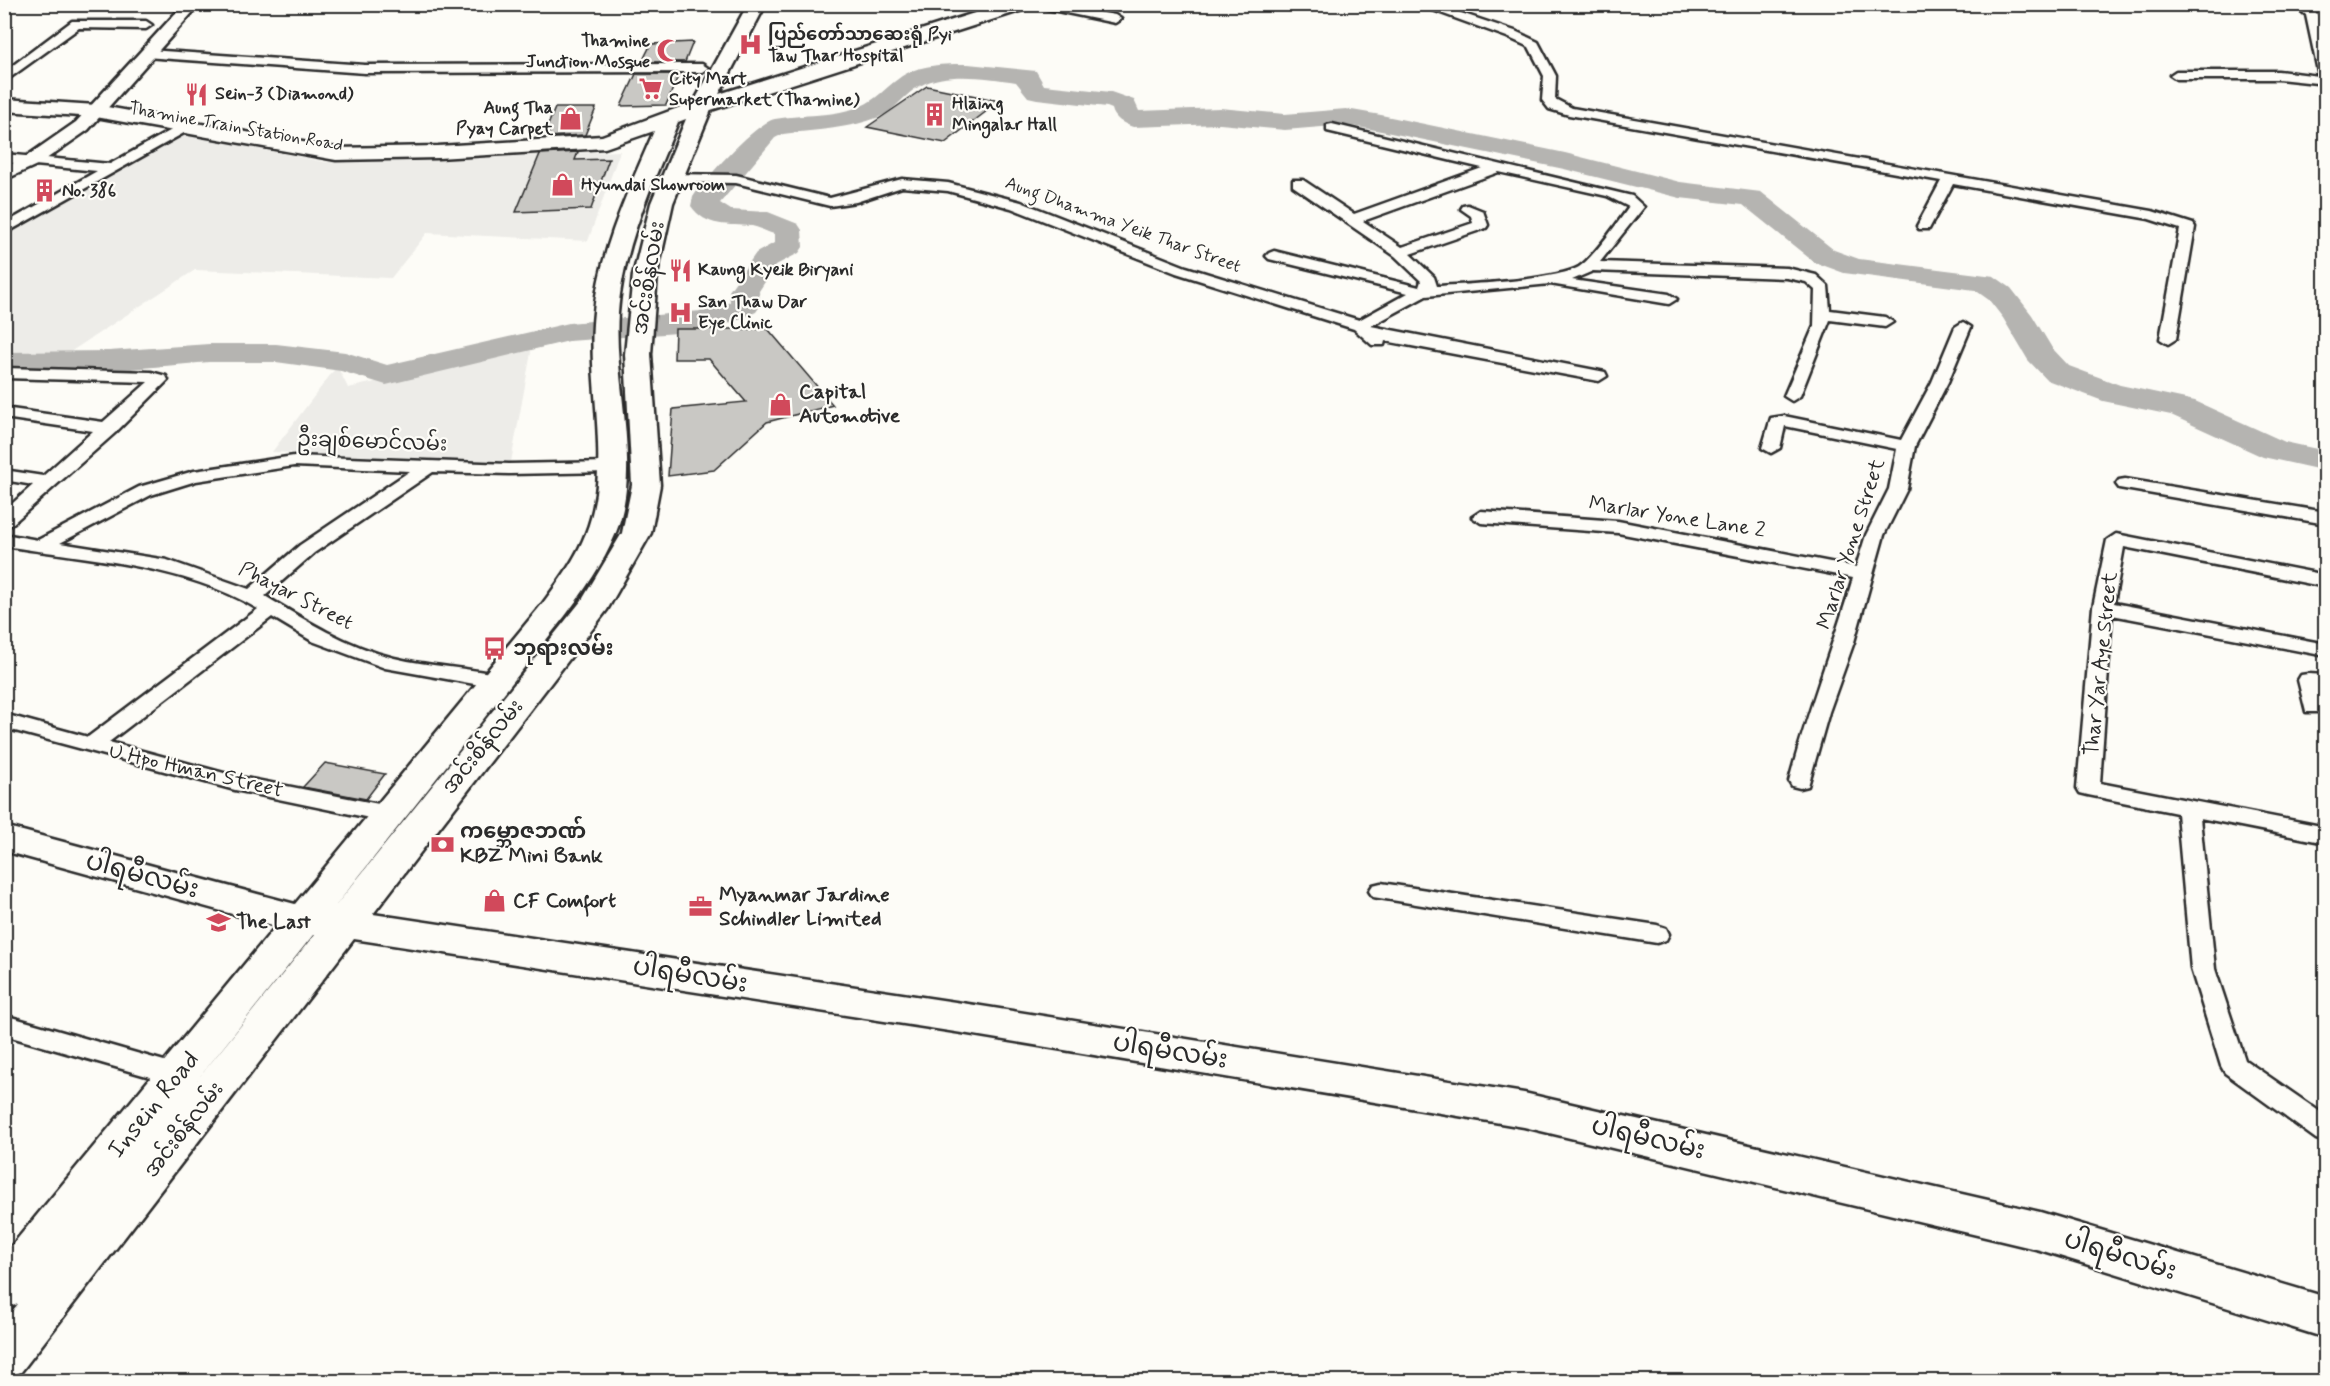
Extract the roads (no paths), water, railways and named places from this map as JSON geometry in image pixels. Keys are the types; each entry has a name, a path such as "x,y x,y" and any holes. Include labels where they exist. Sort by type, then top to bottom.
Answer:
{"main road":[{"path":"730,38 739,4"},
{"path":"688,108 702,68 757,4"},
{"path":"688,108 791,69 999,4"},
{"path":"688,108 1023,4"},
{"name":"အင်းစိန်လမ်း","path":"303,920 561,599 593,550 602,531 611,467 605,329 609,293 629,215 655,154 723,65 730,38"},
{"path":"723,65 747,70 791,69"},
{"name":"Thamine Train Station Road","path":"4,98 100,107 344,148 586,138 688,108"},
{"name":"Thamine Train Station Road","path":"4,105 100,107 186,126 336,154 438,152 605,142 688,108"},
{"name":"အင်းစိန်လမ်း","path":"4,1357 347,924 596,603 639,527 646,498 638,325 653,230 670,178 688,108"},
{"path":"605,142 637,146 655,154"},
{"path":"609,438 644,434"},
{"name":"ပါရမီလမ်း","path":"4,838 303,920 347,924 973,1020 1524,1110 2040,1231 2325,1318"},
{"name":"Insein Road","path":"4,1289 303,920"}],"street":[{"path":"4,175 33,160 82,126 193,4"},
{"path":"1028,4 1114,19"},
{"path":"1420,4 1510,34 1534,45 1550,76 1548,100 1554,106 1569,111 2152,215 2188,227 2168,339"},
{"path":"2176,75 2278,75 2325,78 2312,14 2298,4"},
{"path":"4,78 76,24 146,25"},
{"path":"148,54 365,69 702,68"},
{"path":"4,62 26,62"},
{"path":"4,230 186,126"},
{"path":"1274,256 1422,292 1546,280 1575,274 1591,266 1637,207 1634,202 1602,192 1332,128"},
{"path":"4,158 112,168"},
{"path":"1352,220 1497,168"},
{"name":"Aung Dhamma Yeik Thar Street","path":"670,178 736,179 830,202 845,201 900,183 937,186 1007,202 1180,270 1369,334 1599,376"},
{"path":"1924,226 1949,179"},
{"path":"1298,183 1400,253 1429,280 1429,287 1369,334"},
{"path":"1400,253 1481,225 1478,214 1468,209"},
{"path":"1591,266 1799,275 1811,278 1823,289 1822,326 1792,396"},
{"path":"1546,280 1670,299"},
{"path":"1821,314 1885,322"},
{"name":"Marlar Yone Street","path":"1800,781 1818,712 1844,642 1875,535 1898,489 1906,446 1949,362 1963,327"},
{"path":"4,373 159,378 110,428 4,521"},
{"path":"4,413 110,428"},
{"path":"1771,448 1777,422 1784,421 1906,446"},
{"name":"ဦးချစ်မောင်လမ်း","path":"41,546 145,491 194,476 294,461 509,469 611,467"},
{"path":"252,597 316,543 429,466"},
{"path":"4,475 47,482"},
{"path":"2125,484 2325,518"},
{"name":"Marlar Yone Lane 2","path":"1481,518 1618,527 1863,574"},
{"name":"Phayar Street","path":"4,540 123,557 167,566 252,597 319,637 351,651 392,664 496,681"},
{"name":"Thar Yar Aye Street","path":"2188,809 2088,788 2103,607 2116,540 2325,581"},
{"path":"2103,607 2325,650"},
{"path":"90,746 272,608"},
{"path":"2313,707 2308,680 2325,682"},
{"name":"U Hpo Hman Street","path":"4,721 90,746 235,783 389,814"},
{"path":"2325,835 2188,809 2204,969 2234,1066 2325,1131"},
{"path":"1381,891 1657,934"},
{"path":"4,1025 178,1075"}],"waterway":[{"path":"2309,4 2326,8"},
{"path":"4,362 109,361 209,353 276,353 345,362 386,375 569,332 691,323 720,318 745,306 744,291 766,259 789,247 788,230 758,218 725,218 705,206 707,197 766,133 776,127 831,121 872,111 880,107 906,84 923,75 952,71 985,72 1027,76 1029,84 1037,92 1111,100 1125,105 1125,112 1133,119 1220,116 1285,122 1346,117 1565,161 1680,190 1751,198 1824,256 1854,267 1983,282 2000,294 2017,315 2039,353 2058,373 2115,394 2140,397 2183,408 2275,450 2326,461"}],"place":[{"name":"ပြည်တော်သာဆေးရုံ Pyi Taw Thar Hospital","path":"750,45"},
{"name":"Thamine Junction Mosque","path":"668,51"},
{"name":"City Mart Supermarket (Thamine)","path":"651,89"},
{"name":"Sein-3 (Diamond)","path":"197,94"},
{"name":"Hlaing Mingalar Hall","path":"934,114"},
{"name":"Aung Tha Pyay Carpet","path":"571,118"},
{"name":"Hyundai Showroom","path":"563,185"},
{"name":"No. 386","path":"44,191"},
{"name":"Kaung Kyeik Biryani","path":"680,270"},
{"name":"San Thaw Dar Eye Clinic","path":"680,312"},
{"name":"Capital Automotive","path":"781,404"},
{"name":"ဘုရားလမ်း","path":"495,649"},
{"name":"ကမ္ဘောဇဘဏ် KBZ Mini Bank","path":"442,844"},
{"name":"CF Comfort","path":"495,901"},
{"name":"Myanmar Jardine Schindler Limited","path":"701,907"},
{"name":"The Last","path":"218,922"}]}
